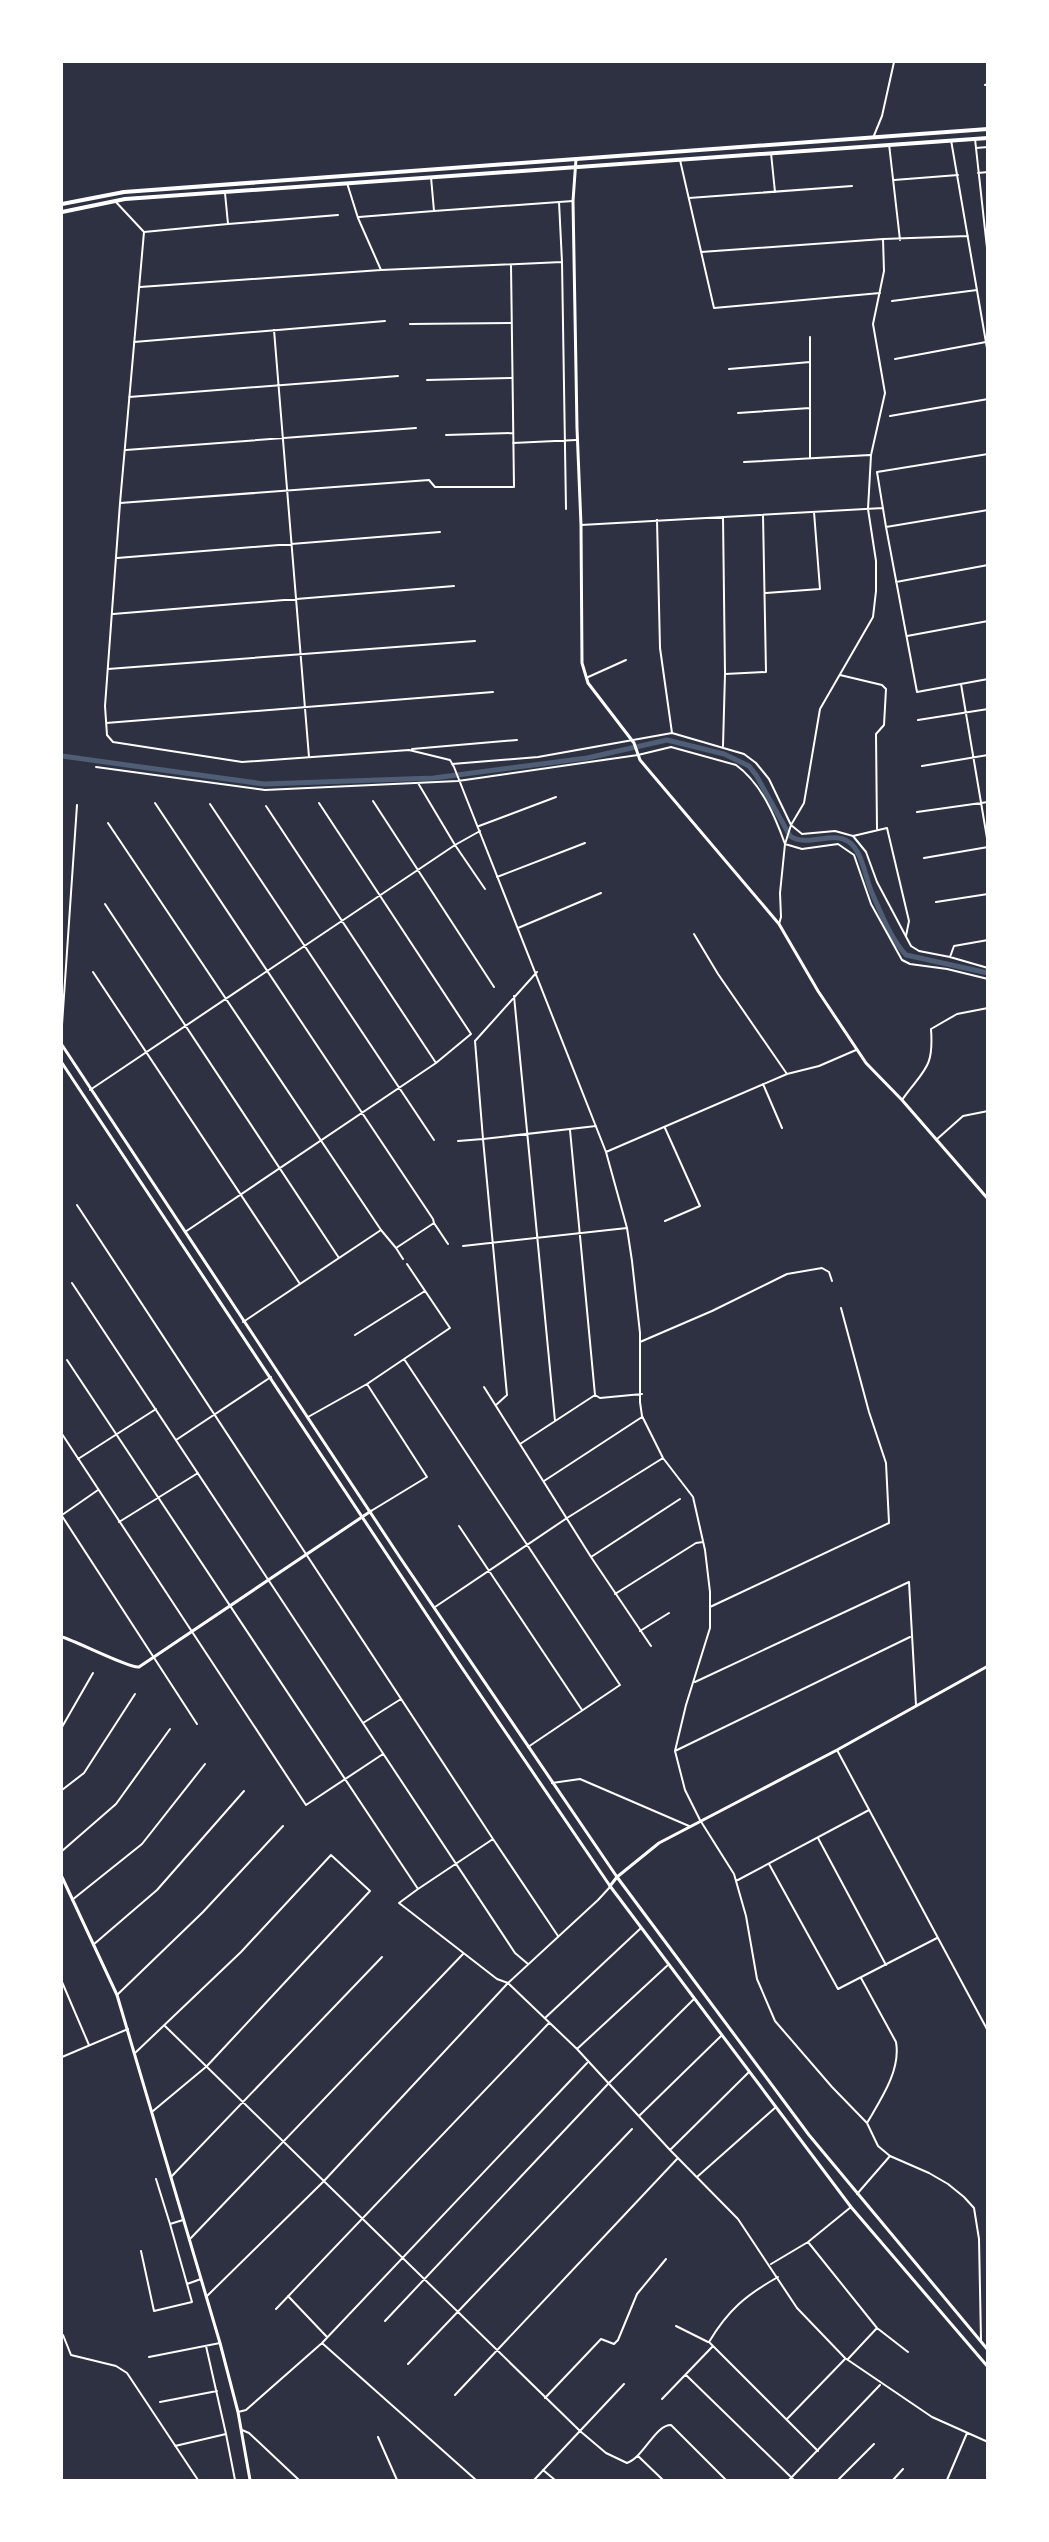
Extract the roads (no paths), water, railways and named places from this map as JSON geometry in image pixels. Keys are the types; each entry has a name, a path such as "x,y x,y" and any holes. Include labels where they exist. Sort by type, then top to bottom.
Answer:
{"highway":[{"path":"62,204 124,192 987,129"},
{"path":"62,212 114,200 987,138"}],"main road":[{"path":"576,159 573,201 582,649 586,678 632,741 640,760 779,924 818,991 866,1063 902,1100 987,1199"},
{"path":"62,1045 243,1322 617,1877 809,2135 987,2350"},
{"path":"62,1063 610,1886 852,2207 987,2367"},
{"path":"228,1314 235,1309"},
{"path":"62,1637 133,1668 139,1667 371,1511"},
{"path":"399,1571 406,1566"},
{"path":"610,1886 617,1877 659,1843 837,1750 987,1666"},
{"path":"62,1876 117,1995 128,2029 220,2343 242,2430 250,2481"}],"street":[{"path":"873,138 882,116 894,62"},
{"path":"975,139 987,258"},
{"path":"951,140 987,354"},
{"path":"889,144 900,240"},
{"path":"976,148 987,147"},
{"path":"771,152 775,192"},
{"path":"680,158 714,308 880,293"},
{"path":"978,173 987,172"},
{"path":"894,180 958,175"},
{"path":"431,177 434,211"},
{"path":"347,183 358,218 381,270"},
{"path":"689,198 852,186"},
{"path":"225,193 228,225"},
{"path":"114,200 144,232 124,450 108,669 106,735 113,742 242,762 517,740"},
{"path":"358,218 573,201"},
{"path":"559,202 566,509"},
{"path":"144,232 338,215"},
{"path":"982,217 987,217"},
{"path":"701,252 883,239 968,236"},
{"path":"779,924 782,916 780,893 785,844 791,825 804,803 820,709 873,617 876,561 868,509 871,454 885,393 873,324 884,271 883,239"},
{"path":"140,287 381,270 562,262"},
{"path":"120,503 429,480 435,488 514,487 511,265"},
{"path":"892,301 977,290"},
{"path":"134,342 385,321"},
{"path":"411,324 512,323"},
{"path":"274,330 309,757"},
{"path":"810,337 810,458"},
{"path":"895,359 986,342"},
{"path":"729,369 810,362"},
{"path":"129,397 398,376"},
{"path":"428,380 512,378"},
{"path":"890,416 987,399"},
{"path":"738,413 810,408"},
{"path":"124,450 416,428"},
{"path":"446,435 513,433"},
{"path":"513,443 578,439"},
{"path":"744,462 871,454"},
{"path":"987,454 877,472 917,692 987,679"},
{"path":"581,525 884,508"},
{"path":"886,527 987,510"},
{"path":"766,593 820,589 814,512"},
{"path":"724,674 766,672 763,515"},
{"path":"723,517 723,746"},
{"path":"657,520 660,648 672,733"},
{"path":"116,558 440,532"},
{"path":"896,582 987,565"},
{"path":"112,614 454,586"},
{"path":"907,636 987,621"},
{"path":"108,669 475,641"},
{"path":"586,678 626,660"},
{"path":"840,675 882,685 886,689 884,725 876,734 877,829"},
{"path":"924,858 987,845 961,684"},
{"path":"106,723 493,692"},
{"path":"918,720 987,709"},
{"path":"453,765 538,758 672,733 723,746 744,754 756,763 769,779 791,825 801,834 835,831 853,836 886,828 909,921 906,936"},
{"path":"96,767 265,790 458,780 638,754 671,747 736,765 755,782 785,844 802,849 838,844 854,855 871,904 902,960 910,964 947,969 987,979"},
{"path":"409,750 450,760 453,765 479,826 517,928 537,972 606,1152 627,1228 633,1261 640,1342 642,1416 663,1458 693,1497 703,1542 710,1607 710,1628 686,1705 675,1751 685,1790 700,1820 734,1874 746,1916 757,1979 775,2021 832,2087 867,2123 878,2146 890,2156 948,2184 974,2208 979,2239 981,2343"},
{"path":"922,766 987,755"},
{"path":"418,783 485,889"},
{"path":"479,826 556,797"},
{"path":"373,801 494,987"},
{"path":"184,1232 436,1063 471,1034 319,802"},
{"path":"917,812 987,802"},
{"path":"155,803 448,1244"},
{"path":"210,804 434,1140"},
{"path":"62,1025 77,805"},
{"path":"266,806 436,1063"},
{"path":"108,823 381,1230 403,1258"},
{"path":"90,1089 480,831"},
{"path":"853,836 866,852 877,882 911,946 919,951 987,968"},
{"path":"497,877 585,843"},
{"path":"517,928 601,893"},
{"path":"936,902 987,894"},
{"path":"105,904 339,1258"},
{"path":"694,934 718,974 787,1074"},
{"path":"950,957 954,946 987,940"},
{"path":"93,972 300,1284"},
{"path":"496,1405 507,1395 475,1041 537,972"},
{"path":"514,996 555,1421"},
{"path":"902,1100 928,1065 933,1052 931,1029 944,1019 957,1014 987,1008"},
{"path":"606,1152 787,1074 819,1066 858,1050"},
{"path":"764,1084 782,1128"},
{"path":"936,1140 963,1116 987,1111"},
{"path":"458,1141 596,1126"},
{"path":"665,1128 700,1206 665,1221"},
{"path":"570,1130 595,1395"},
{"path":"77,1206 558,1936"},
{"path":"396,1248 434,1223"},
{"path":"463,1246 627,1228"},
{"path":"243,1322 381,1230"},
{"path":"308,1417 367,1384 450,1328 407,1264"},
{"path":"640,1342 787,1275 822,1268 829,1272 832,1281"},
{"path":"72,1284 515,1953 528,1964"},
{"path":"355,1335 425,1291"},
{"path":"710,1607 889,1523 890,1506 886,1463 868,1412 841,1308"},
{"path":"404,1359 620,1685 528,1747"},
{"path":"67,1360 418,1889"},
{"path":"176,1440 271,1377"},
{"path":"367,1384 427,1478 371,1511"},
{"path":"484,1387 591,1557 651,1646"},
{"path":"595,1395 600,1398 642,1394"},
{"path":"520,1444 595,1395"},
{"path":"78,1459 156,1408"},
{"path":"544,1481 642,1416"},
{"path":"62,1434 306,1805 384,1754"},
{"path":"435,1607 567,1518 663,1458"},
{"path":"119,1522 198,1473"},
{"path":"98,1490 62,1515 197,1724"},
{"path":"591,1557 680,1499"},
{"path":"459,1527 582,1710"},
{"path":"615,1594 696,1543 703,1542"},
{"path":"695,1682 909,1581 916,1705"},
{"path":"640,1631 669,1612"},
{"path":"675,1751 911,1637"},
{"path":"62,1727 93,1673"},
{"path":"62,1790 84,1773 135,1694"},
{"path":"363,1723 401,1699"},
{"path":"62,1851 116,1804 170,1729"},
{"path":"837,1750 987,2031"},
{"path":"72,1900 142,1844 205,1764"},
{"path":"552,1783 580,1779 690,1826"},
{"path":"93,1945 157,1890 244,1791"},
{"path":"736,1881 869,1810"},
{"path":"117,1995 203,1912 283,1826"},
{"path":"818,1838 886,1965"},
{"path":"493,1839 399,1904 496,1979 508,1983 577,2049 670,2150 738,2219 797,2308 846,2359 932,2417 987,2442"},
{"path":"135,2053 241,1952 331,1855 370,1890 207,2066 153,2111"},
{"path":"769,1864 838,1989 938,1938"},
{"path":"206,2297 323,2182 508,1983 598,1900 610,1886"},
{"path":"545,2018 641,1928"},
{"path":"189,2240 464,1953"},
{"path":"171,2177 382,1957"},
{"path":"577,2049 669,1964"},
{"path":"861,1978 896,2042 898,2051 897,2060 885,2091 867,2123"},
{"path":"62,1982 89,2045"},
{"path":"385,2321 608,2084 694,1999"},
{"path":"276,2310 550,2023"},
{"path":"165,2026 497,2352 606,2453 621,2461 630,2462 663,2427 671,2425 726,2481"},
{"path":"62,2057 128,2029"},
{"path":"639,2116 722,2035"},
{"path":"238,2412 246,2410 327,2337 400,2257 588,2062"},
{"path":"670,2150 749,2072"},
{"path":"697,2177 776,2107"},
{"path":"408,2364 632,2129"},
{"path":"857,2194 890,2156"},
{"path":"455,2395 678,2158"},
{"path":"141,2251 154,2311 192,2302 156,2179"},
{"path":"770,2265 808,2242 852,2207"},
{"path":"170,2224 183,2220"},
{"path":"808,2242 877,2328 908,2352"},
{"path":"545,2398 602,2338 615,2343 637,2294 666,2259"},
{"path":"709,2342 723,2318 755,2290 778,2277"},
{"path":"187,2284 201,2279"},
{"path":"288,2296 327,2337"},
{"path":"676,2326 709,2342 818,2451"},
{"path":"787,2420 877,2328"},
{"path":"63,2335 71,2355 116,2366 127,2373 198,2481"},
{"path":"149,2357 220,2343"},
{"path":"321,2343 476,2481"},
{"path":"206,2346 236,2481"},
{"path":"662,2399 713,2346"},
{"path":"686,2375 792,2480 881,2384"},
{"path":"534,2481 624,2384"},
{"path":"159,2402 217,2391"},
{"path":"242,2430 249,2433 299,2481"},
{"path":"947,2481 967,2433"},
{"path":"175,2446 226,2434"},
{"path":"378,2437 397,2481"},
{"path":"838,2481 874,2444"},
{"path":"638,2456 663,2481"},
{"path":"892,2481 903,2469"},
{"path":"543,2470 555,2481"}],"waterway":[{"path":"62,756 264,784 434,778 587,758 667,740 724,754 749,766 790,836 804,840 842,839 854,846 887,926 906,955 988,973"}]}
